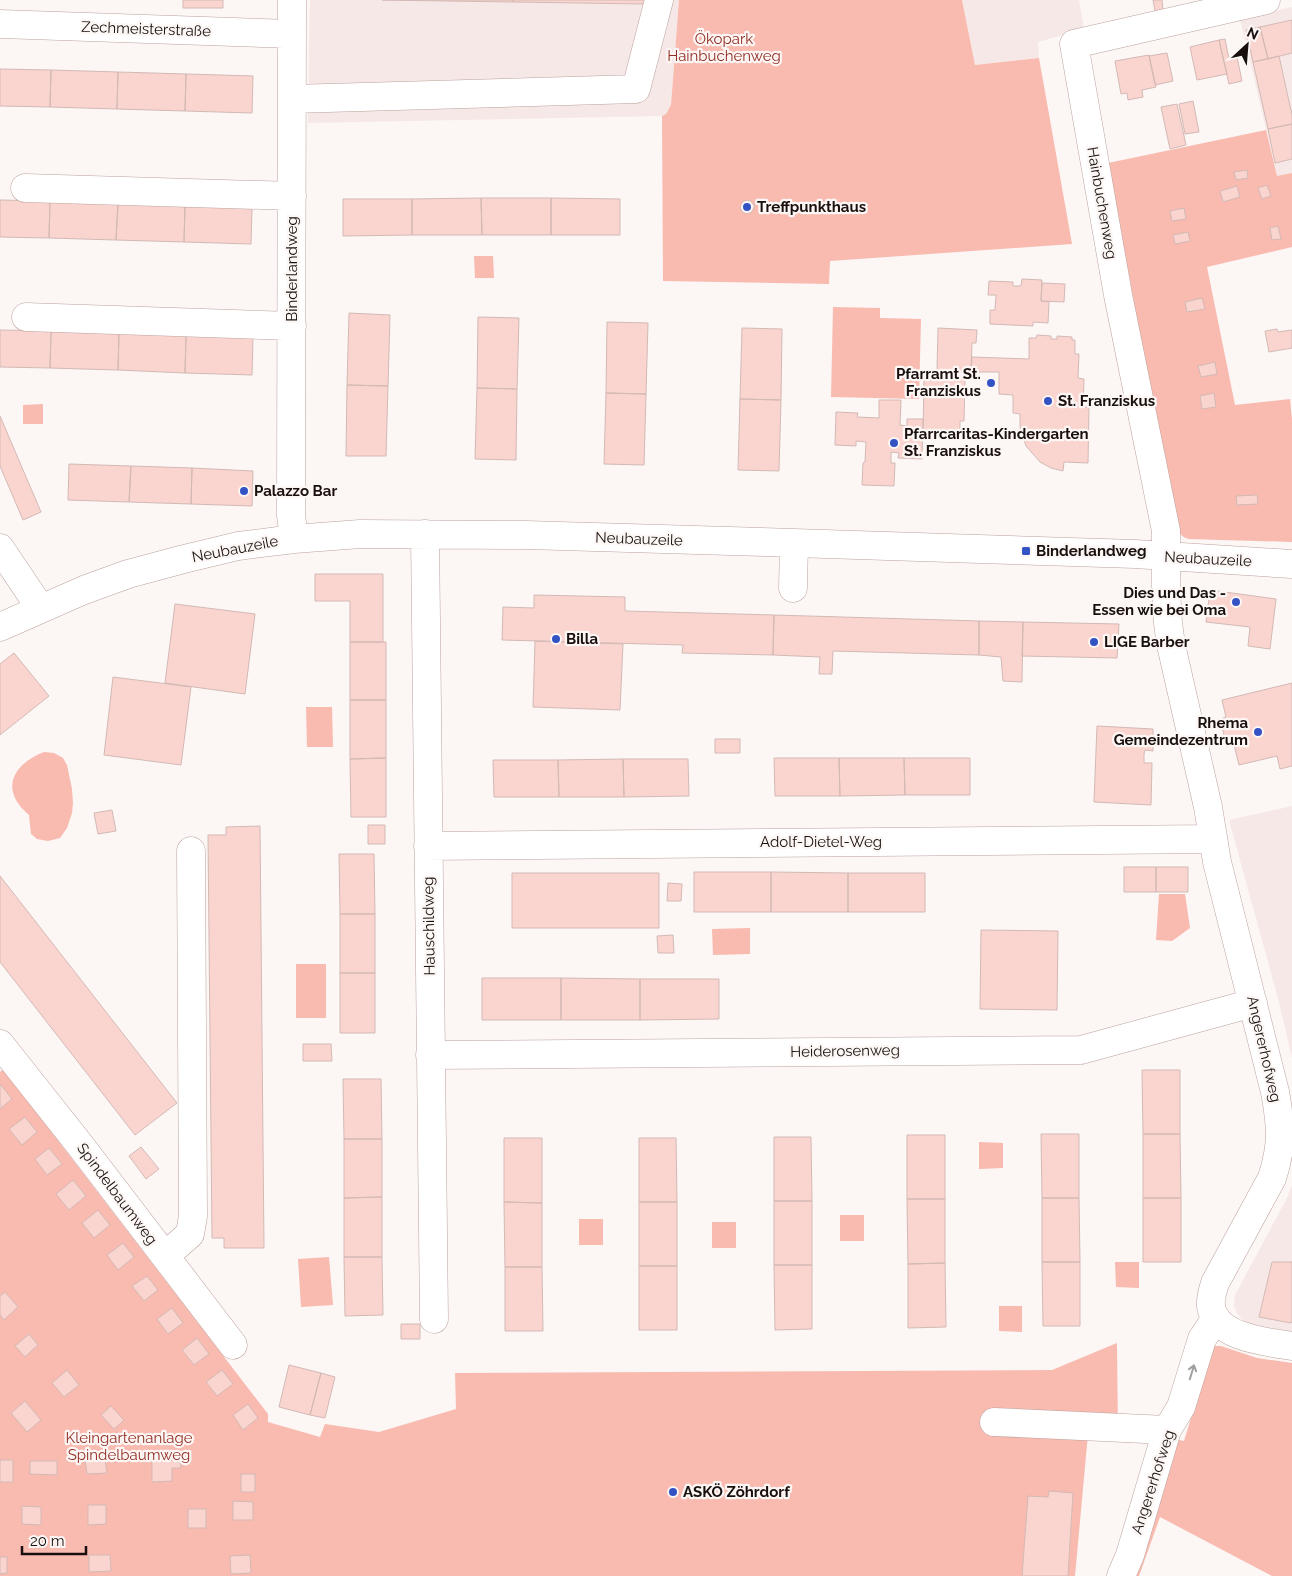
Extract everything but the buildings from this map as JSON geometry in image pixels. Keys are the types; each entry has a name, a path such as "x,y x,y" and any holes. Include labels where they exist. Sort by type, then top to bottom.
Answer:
{"street":[{"name":"Binderlandweg","path":"292,0 291,515 294,539"},
{"path":"292,99 636,89 659,0"},
{"name":"Hainbuchenweg","path":"1166,556 1166,531 1118,295 1074,44 1266,0"},
{"name":"Zechmeisterstraße","path":"0,24 292,34"},
{"path":"25,188 292,196"},
{"path":"26,317 292,326"},
{"name":"Neubauzeile","path":"0,627 84,590 128,574 175,561 238,546 360,534 526,535 794,543 1166,556 1292,564"},
{"name":"Hauschildweg","path":"425,534 434,1319"},
{"path":"793,588 794,543"},
{"path":"0,548 41,609"},
{"name":"Angererhofweg","path":"1121,1576 1130,1555 1171,1424 1181,1407 1202,1339 1216,1318 1211,1308 1215,1283 1272,1178 1278,1160 1281,1138 1280,1118 1275,1092 1217,862 1208,807 1171,645 1167,614 1166,556"},
{"name":"Adolf-Dietel-Weg","path":"428,846 1213,839"},
{"path":"165,1256 190,1234 193,1216 191,851"},
{"name":"Heiderosenweg","path":"430,1055 1081,1050 1253,1003"},
{"name":"Spindelbaumweg","path":"0,1044 233,1345"},
{"path":"1216,1318 1225,1327 1238,1335 1292,1346"},
{"path":"994,1422 1171,1424"}],"shaded area":[{"path":"310,0 679,0 671,105 666,114 662,116 308,123"},
{"path":"962,0 1079,0 1084,29 1038,42 1039,58 975,65"},
{"path":"1292,7 1292,173 1277,176 1240,19"},
{"path":"1292,806 1292,1058 1279,1002 1229,820"},
{"path":"1292,1185 1292,1332 1251,1324 1243,1320 1237,1313 1234,1305 1235,1295 1287,1198"}],"green space":[{"name":"Ökopark Hainbuchenweg","path":"679,0 962,0 975,65 1039,58 1072,244 830,261 829,284 663,281 662,116 666,114 671,105"},
{"path":"1266,130 1277,176 1292,173 1292,247 1207,267 1235,405 1290,399 1292,419 1292,542 1189,539 1181,535 1175,520 1108,163"},
{"path":"474,256 493,256 494,278 475,278"},
{"path":"833,307 880,308 880,318 921,319 919,399 831,397"},
{"path":"43,404 43,424 23,424 23,405"},
{"path":"306,707 332,707 333,747 307,747"},
{"path":"44,752 54,753 63,758 67,765 73,803 67,828 60,838 48,841 37,839 31,834 29,815 14,797 12,788 13,779 17,771 33,757"},
{"path":"1159,894 1185,894 1190,928 1172,941 1156,940"},
{"path":"750,928 750,954 713,955 712,929"},
{"path":"296,964 326,964 326,1018 296,1018"},
{"name":"ASKÖ Zöhrdorf","path":"3,1069 268,1414 268,1422 320,1437 325,1424 379,1432 456,1409 455,1373 1052,1370 1117,1343 1118,1436 1088,1434 1075,1576 0,1576 0,1072"},
{"path":"979,1142 1003,1143 1003,1168 979,1169"},
{"path":"840,1215 864,1215 864,1241 840,1241"},
{"path":"579,1219 603,1219 603,1245 579,1245"},
{"path":"712,1222 736,1222 736,1248 712,1248"},
{"path":"329,1257 333,1305 301,1307 298,1259"},
{"path":"1115,1262 1139,1262 1139,1288 1116,1287"},
{"path":"999,1306 1022,1306 1022,1332 999,1331"},
{"path":"1213,1346 1221,1346 1257,1358 1292,1363 1292,1576 1272,1576 1160,1517 1139,1576 1132,1576 1175,1439 1184,1441"}],"place":[{"name":"Treffpunkthaus","path":"747,207"},
{"name":"Pfarramt St. Franziskus","path":"991,383"},
{"name":"St. Franziskus","path":"1048,401"},
{"name":"Pfarrcaritas-Kindergarten St. Franziskus","path":"894,443"},
{"name":"Palazzo Bar","path":"244,491"},
{"name":"Binderlandweg","path":"1026,551"},
{"name":"Dies und Das - Essen wie bei Oma","path":"1236,602"},
{"name":"Billa","path":"556,639"},
{"name":"LIGE Barber","path":"1094,642"},
{"name":"Rhema Gemeindezentrum","path":"1258,732"},
{"name":"ASKÖ Zöhrdorf","path":"673,1492"}],"park label":[{"name":"Kleingartenanlage Spindelbaumweg","path":"129,1446"}]}
